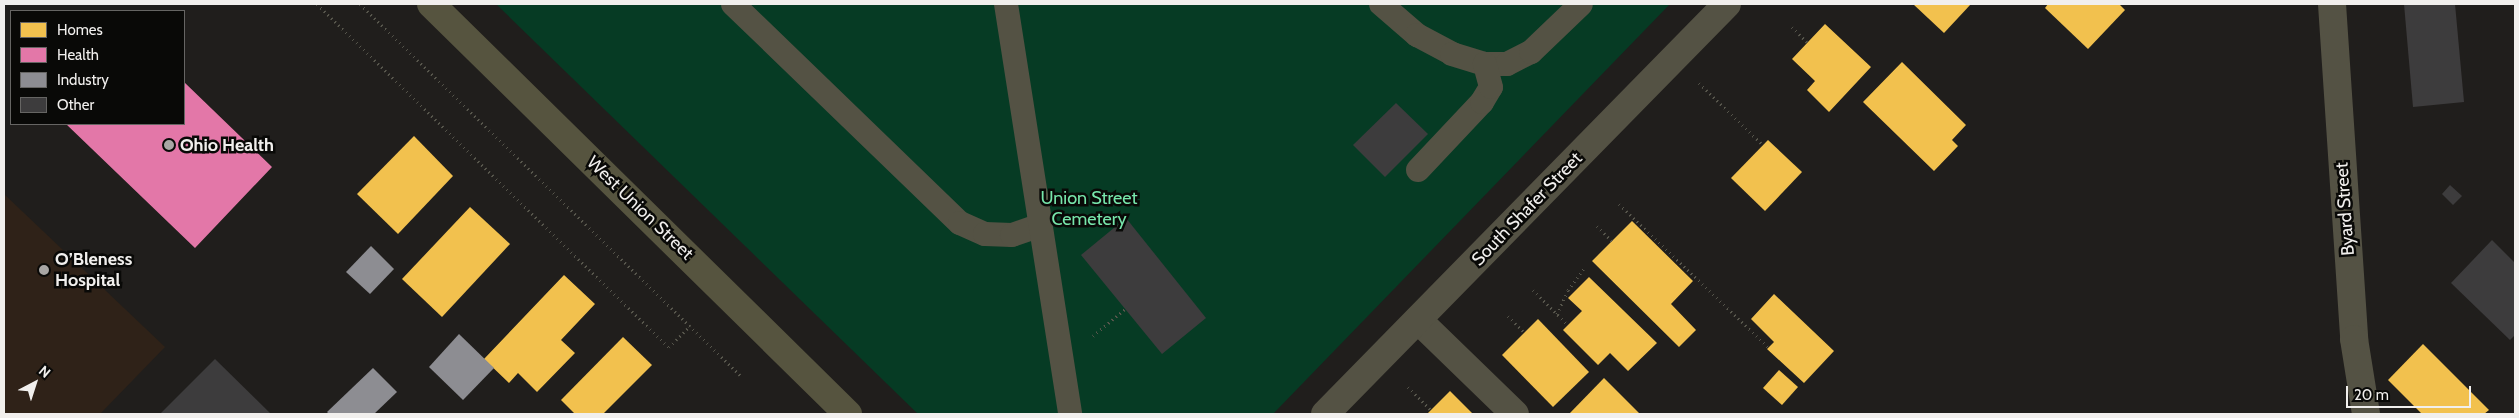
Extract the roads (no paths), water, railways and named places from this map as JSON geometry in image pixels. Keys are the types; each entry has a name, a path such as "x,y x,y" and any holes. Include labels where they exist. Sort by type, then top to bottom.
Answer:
{"main road":[{"name":"West Union Street","path":"431,4 848,414"}],"street":[{"name":"South Shafer Street","path":"1325,414 1728,4"},
{"name":"Byard Street","path":"2332,4 2354,339 2366,414"},
{"path":"1418,320 1515,414"}],"lane":[{"path":"733,4 960,223 985,234 1012,235 1038,226"},
{"path":"1006,4 1038,226 1070,414"},
{"path":"1381,4 1417,36 1452,54 1485,64 1507,64 1530,52 1580,4"},
{"path":"1418,170 1482,102 1491,88 1485,64"}],"place":[{"name":"Ohio Health","path":"169,145"},
{"name":"O’Bleness Hospital","path":"44,270"}],"park label":[{"name":"Union Street Cemetery","path":"1089,209"}]}
